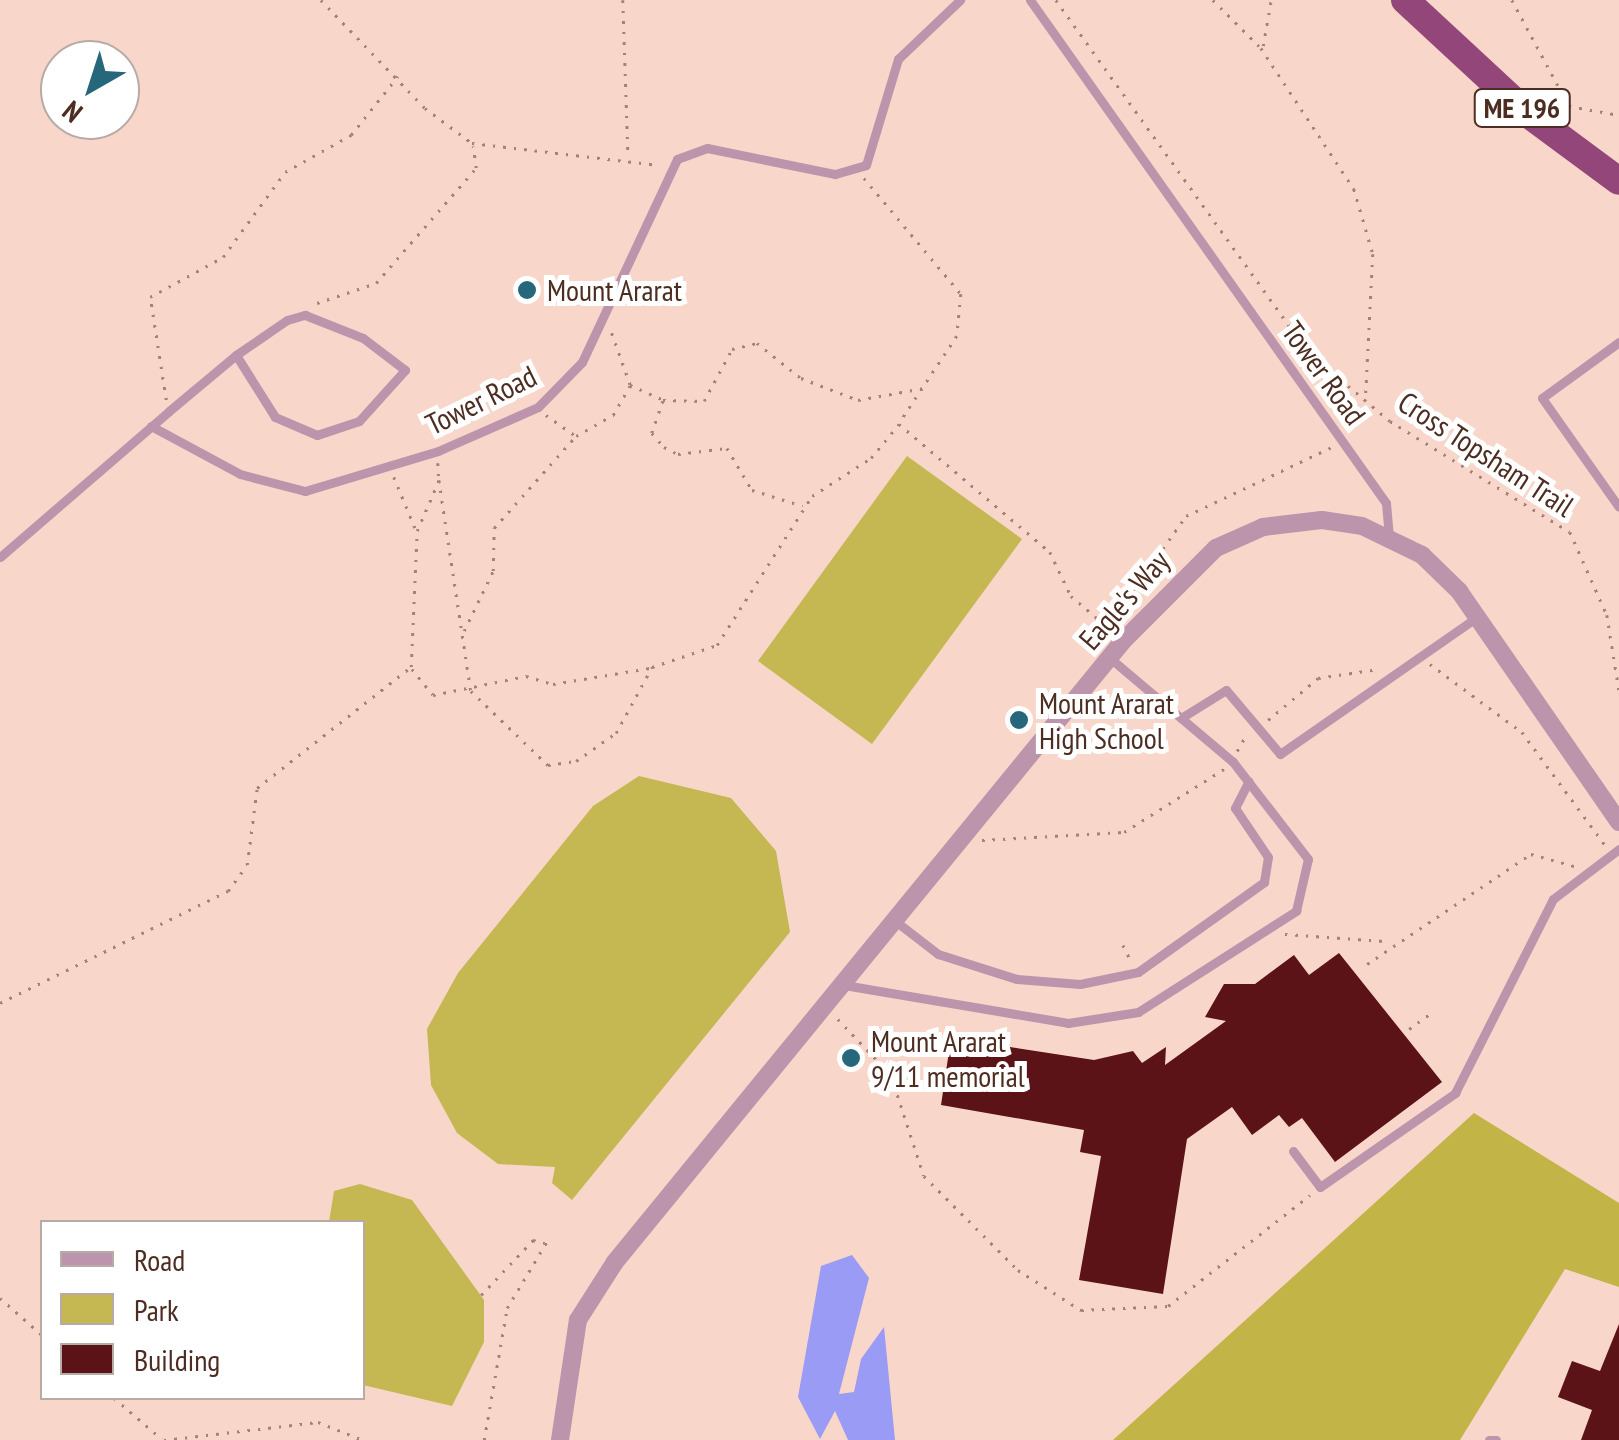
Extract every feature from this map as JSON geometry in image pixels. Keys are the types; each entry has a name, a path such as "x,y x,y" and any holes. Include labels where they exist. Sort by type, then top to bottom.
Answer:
{"highway":[{"name":"ME 196","path":"1405,0 1528,113 1619,181"}],"street":[{"name":"Eagle's Way","path":"560,1440 578,1320 616,1262 1123,641 1195,561 1238,535 1322,520 1389,536 1442,571 1619,822"}],"lane":[{"path":"670,169 707,148 835,174 856,169 871,158 898,58 960,0"},
{"name":"Tower Road","path":"1030,0 1386,503 1389,536"},
{"name":"Tower Road","path":"150,426 240,474 305,492 438,452 538,407 582,362 670,169"},
{"path":"0,558 236,356 306,316 363,338 405,370 340,434 296,433 275,417 236,356"},
{"path":"1619,342 1542,398 1619,507"},
{"path":"1181,718 1226,690 1280,754 1476,618"},
{"path":"844,985 1068,1023 1138,1012 1296,912 1308,859 1233,762 1110,658"},
{"path":"894,920 938,954 1017,979 1080,984 1138,972 1264,882 1268,858 1235,808 1249,781"},
{"path":"1293,1151 1320,1187 1455,1093 1553,899 1615,845"},
{"path":"1488,1440 1496,1440"}],"path":[{"path":"320,0 472,143 628,154 670,169"},
{"path":"623,0 628,154"},
{"name":"Cross Topsham Trail","path":"1056,0 1308,352 1366,394 1390,421 1570,532 1606,615 1619,690"},
{"path":"1214,0 1262,48 1359,205 1374,254 1366,394"},
{"path":"1262,48 1273,28 1271,0"},
{"path":"1512,0 1569,106 1619,115"},
{"path":"168,411 150,297 223,257 285,172 351,135 398,76"},
{"path":"306,316 323,296 376,284 476,168 472,143"},
{"path":"438,480 416,531 411,668 433,695 471,691 526,676 553,684 652,667 717,645 804,506 899,424 957,336 961,294 856,169"},
{"path":"462,634 493,571 494,528 576,436 595,433 630,385 620,344 601,319"},
{"path":"630,385 663,400 704,401 732,349 757,343 801,378 858,400 924,388"},
{"path":"663,400 652,433 664,447 678,454 728,448 752,490 804,506"},
{"path":"538,407 576,436"},
{"path":"899,424 1050,552 1072,596 1123,641"},
{"path":"1108,628 1186,516 1342,442"},
{"path":"438,452 438,480 471,691 548,765 576,761 616,733 652,667"},
{"path":"389,467 416,531"},
{"path":"1424,655 1522,732 1605,846"},
{"path":"978,841 1124,832 1233,762 1258,728 1318,678 1384,667"},
{"path":"0,1003 228,892 248,865 257,788 411,668"},
{"path":"1367,964 1531,854 1574,866 1605,846 1615,845"},
{"path":"1283,934 1384,942"},
{"path":"1409,1029 1434,1011"},
{"path":"837,1018 891,1075 924,1176 1018,1270 1081,1310 1168,1306 1320,1187"},
{"path":"484,1440 507,1308 550,1238"},
{"path":"481,1295 532,1240 546,1244"},
{"path":"0,1298 40,1333"},
{"path":"116,1400 163,1440 318,1422 363,1440"}],"green space":[{"path":"907,456 1022,539 872,744 758,661"},
{"path":"639,776 731,798 776,851 790,932 572,1200 552,1183 555,1167 498,1164 457,1133 431,1085 427,1029 458,973 593,806"},
{"path":"360,1184 412,1200 484,1300 484,1342 452,1406 365,1385 365,1220 329,1220 334,1191"}],"shaded area":[{"path":"1474,1113 1619,1203 1619,1287 1565,1269 1460,1440 1113,1440"}],"water":[{"path":"852,1255 869,1278 839,1394 854,1392 861,1359 884,1327 895,1440 848,1440 835,1411 820,1439 798,1397 821,1266"}],"building":[{"path":"1339,953 1442,1082 1335,1162 1302,1118 1289,1127 1279,1115 1252,1135 1232,1107 1187,1139 1163,1294 1079,1280 1101,1156 1080,1152 1084,1130 941,1105 951,1038 1094,1060 1133,1051 1142,1063 1166,1047 1165,1065 1226,1021 1205,1017 1224,984 1255,984 1294,955 1309,975"},
{"path":"1619,1324 1619,1440 1581,1440 1592,1410 1558,1397 1572,1361 1600,1371"}],"place":[{"name":"Mount Ararat","path":"527,290"},
{"name":"Mount Ararat High School","path":"1019,720"},
{"name":"Mount Ararat 9/11 memorial","path":"851,1058"}]}
